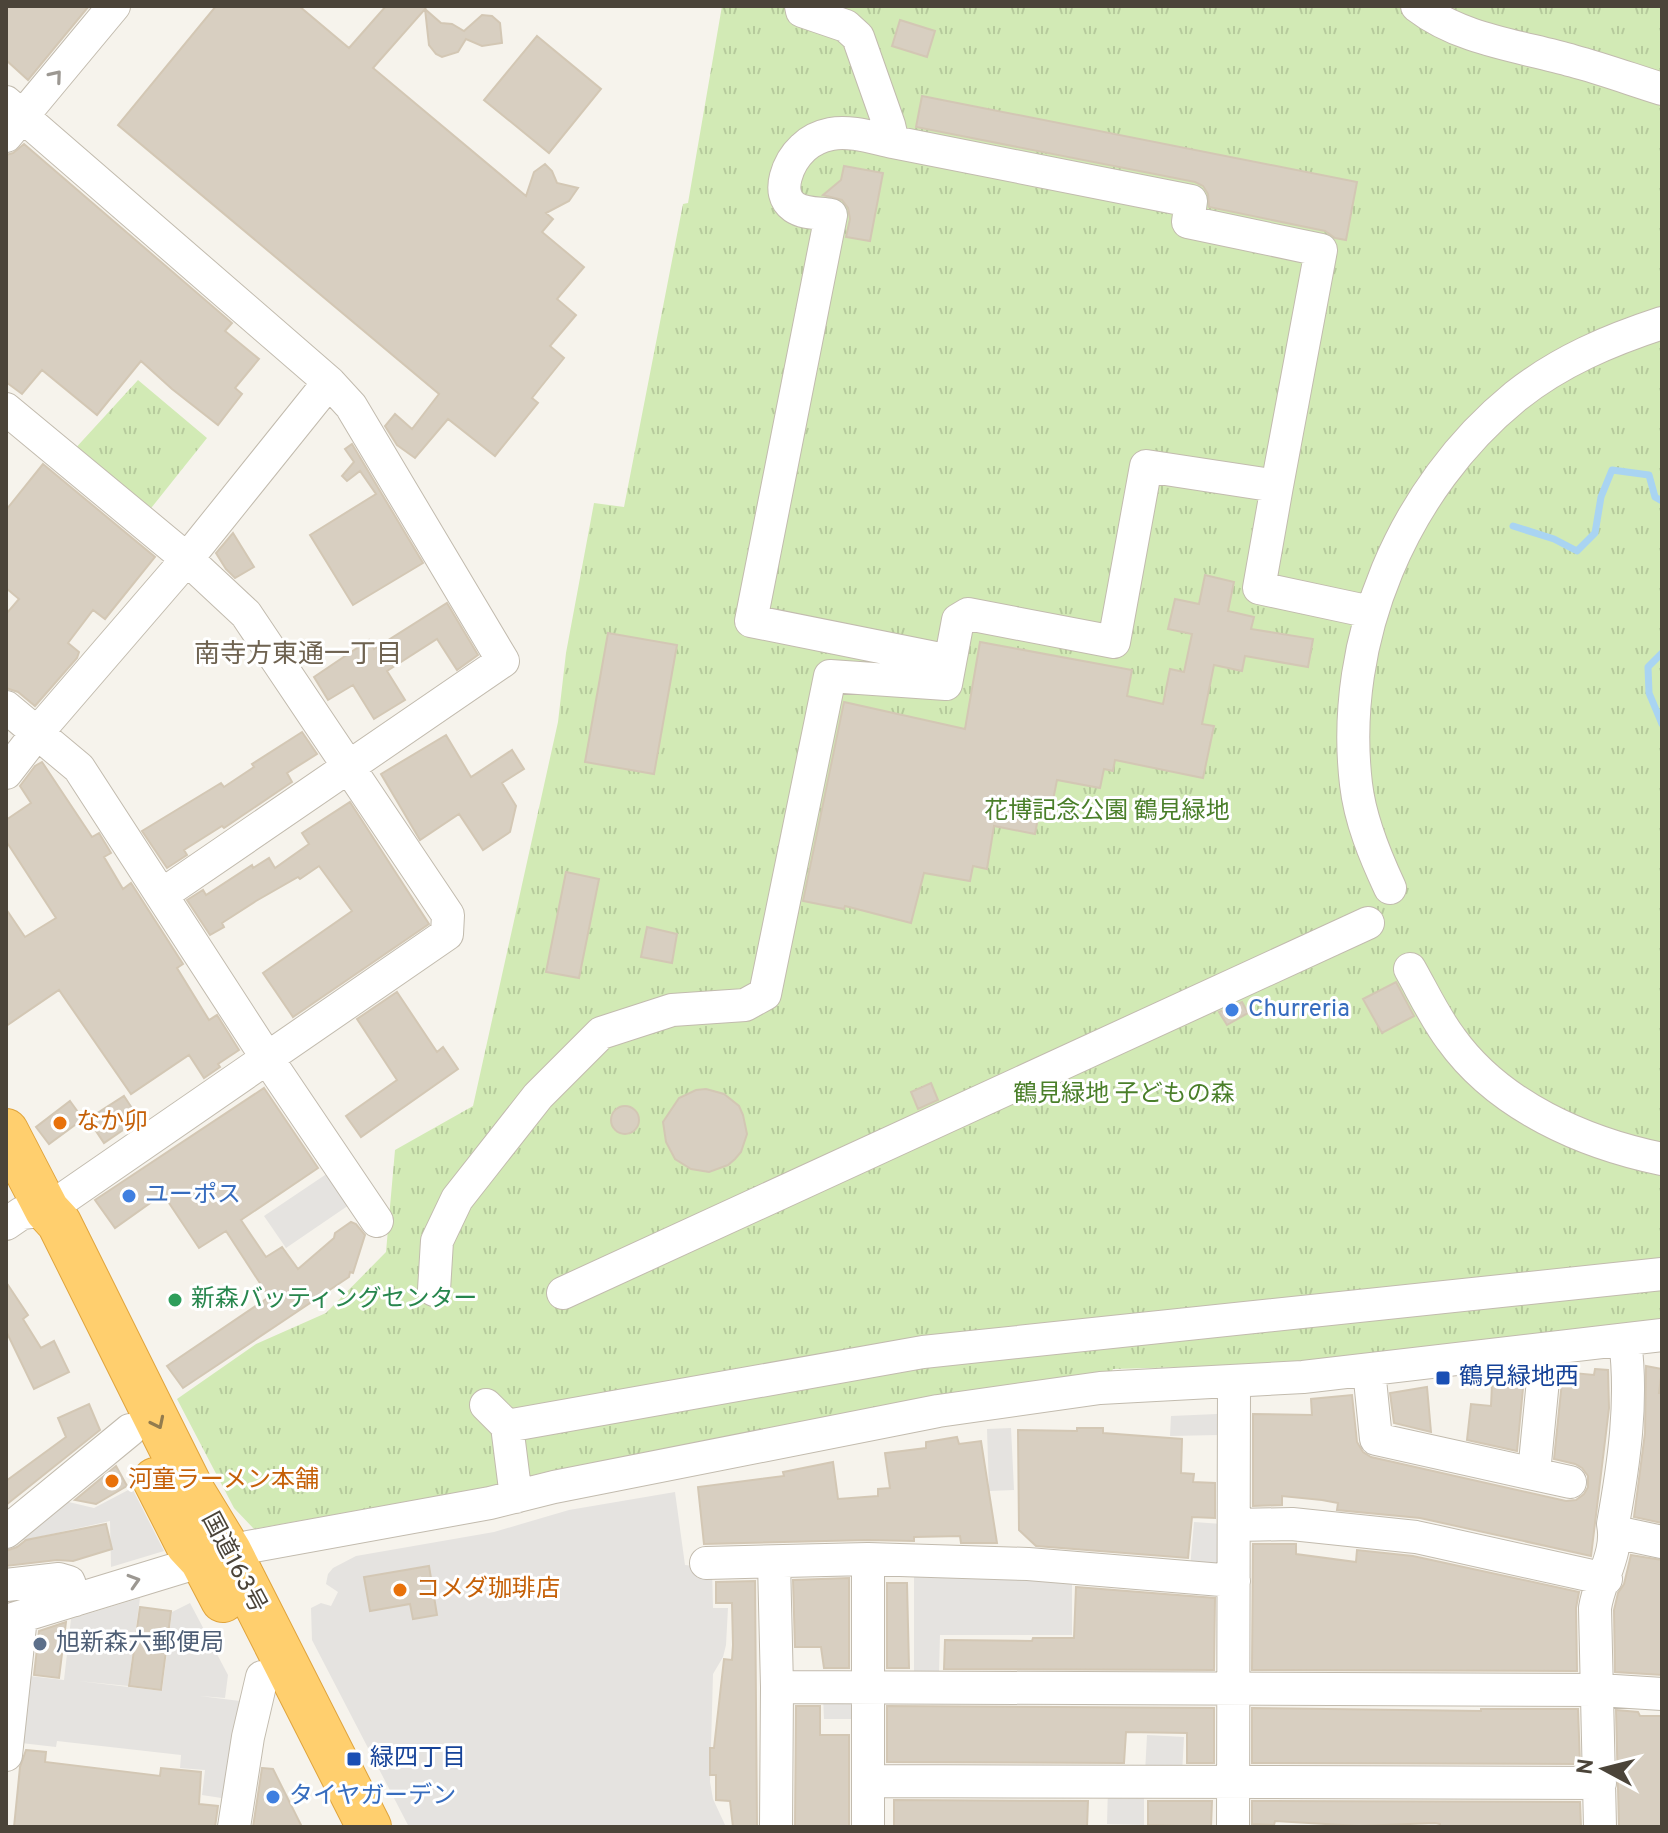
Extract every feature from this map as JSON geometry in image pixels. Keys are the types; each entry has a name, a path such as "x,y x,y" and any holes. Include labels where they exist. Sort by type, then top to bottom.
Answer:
{"highway":[{"name":"国道163号","path":"6,1131 20,1209 188,1545 215,1555 369,1827"},
{"name":"国道163号","path":"20,1209 59,1223 174,1454 262,1677 339,1827"}],"street":[{"path":"114,6 12,118 329,382 351,406 503,661 163,894"},
{"path":"801,6 802,11 846,26 858,37 893,142"},
{"path":"1417,6 1438,23 1662,89"},
{"path":"950,661 751,621 831,215 802,211 793,206 784,194 785,179 805,146 829,134 893,142 1191,201 1188,222 1321,250 1259,588 1371,612"},
{"path":"1390,888 1373,852 1356,785 1356,688 1371,612 1397,545 1434,482 1493,416 1519,394 1580,354 1662,323"},
{"path":"6,773 187,559 329,382"},
{"path":"6,409 187,559 246,614 448,915 447,934 267,1058 20,1209"},
{"path":"434,1290 437,1241 457,1199 538,1096 601,1033 672,1010 745,1005 765,994 830,676 946,684 958,620 968,614 1114,642 1146,466 1277,486"},
{"path":"6,707 79,768 377,1221"},
{"path":"563,1293 1368,923"},
{"path":"1410,969 1451,1040 1488,1079 1534,1112 1595,1142 1662,1159"},
{"path":"516,1497 496,1416 923,1352 1662,1274"},
{"path":"6,1755 14,1619 215,1555 938,1411 1100,1388 1234,1382 1369,1370 1662,1335"},
{"path":"1600,1827 1595,1608 1598,1589 1606,1579 1615,1532 1613,1524 1627,1425 1625,1340"},
{"path":"1534,1473 1546,1349"},
{"path":"1369,1370 1376,1439 1570,1482"},
{"path":"1233,1827 1234,1382"},
{"path":"6,1532 130,1430"},
{"path":"1234,1525 1292,1524 1416,1537 1606,1579"},
{"path":"1615,1532 1662,1542"},
{"path":"706,1563 868,1559 1053,1565 1234,1581"},
{"path":"868,1559 868,1827"},
{"path":"774,1562 776,1827"},
{"path":"6,1585 59,1579 69,1582 75,1600"},
{"path":"234,1827 248,1737 262,1677"},
{"path":"777,1687 1599,1690 1662,1694"},
{"path":"868,1781 1600,1783"}],"green space":[{"name":"花博記念公園 鶴見緑地","path":"722,6 1662,6 1662,1322 1299,1364 1113,1369 1110,1375 254,1529 234,1508 177,1399 256,1344 326,1313 386,1252 395,1150 473,1106 558,722 566,653 594,503 624,507 683,204 688,203"},
{"path":"138,380 207,438 144,517 72,452"}],"shaded area":[{"path":"328,1173 349,1205 286,1248 264,1216"},
{"path":"1217,1414 1218,1435 1170,1436 1171,1416"},
{"path":"1011,1428 1014,1490 989,1491 987,1429"},
{"path":"132,1488 164,1551 111,1567 110,1521 16,1542 56,1499 94,1508"},
{"path":"675,1492 685,1565 712,1568 713,1608 728,1608 726,1645 713,1674 710,1782 713,1799 726,1827 409,1827 312,1640 311,1608 321,1603 331,1606 338,1592 326,1584 328,1574 356,1556 494,1532 569,1510"},
{"path":"1194,1522 1222,1524 1218,1570 1190,1568"},
{"path":"1072,1575 1072,1635 940,1635 939,1672 914,1672 914,1576"},
{"path":"140,1598 128,1686 78,1681 162,1691 172,1612 190,1603 228,1675 225,1698 200,1696 240,1701 244,1708 228,1799 202,1795 205,1770 180,1768 181,1755 57,1741 56,1747 21,1743 29,1676 64,1680 71,1619"},
{"path":"857,1695 858,1719 824,1719 823,1696"},
{"path":"1147,1735 1184,1737 1182,1774 1145,1773"},
{"path":"1108,1787 1144,1788 1144,1825 1107,1824"}],"building":[{"path":"6,6 89,6 28,80 6,60"},
{"path":"216,6 299,6 349,48 386,6 427,6 373,68 526,196 534,172 545,164 557,183 578,188 569,201 546,213 553,219 542,232 584,267 557,299 576,315 550,346 564,358 532,398 538,403 495,456 448,419 415,458 397,445 385,426 395,414 412,429 439,394 118,125"},
{"path":"425,9 441,23 452,24 464,31 482,15 492,16 500,23 502,43 482,46 466,39 458,52 442,57 429,45"},
{"path":"900,20 935,31 927,57 892,46"},
{"path":"537,36 601,89 549,153 484,100"},
{"path":"922,96 1357,182 1346,240 1335,238 1325,231 1209,207 1208,194 1203,186 1195,182 916,127"},
{"path":"24,144 232,323 225,331 259,359 235,388 242,394 218,425 141,361 97,415 42,370 22,394 6,382 6,155"},
{"path":"844,166 883,173 870,241 846,237 850,219 848,208 842,200 823,195 841,180"},
{"path":"352,444 423,563 353,605 310,535 376,494 360,471 347,481 342,476 354,462 345,449"},
{"path":"43,464 155,557 105,619 93,610 68,643 79,652 77,658 35,706 18,692 6,688 6,614 19,599 6,588 6,510"},
{"path":"233,533 254,567 235,578 216,553"},
{"path":"1205,575 1234,582 1228,611 1254,617 1251,629 1313,639 1308,667 1245,656 1242,671 1214,665 1202,724 1214,726 1203,778 1115,760 1113,771 1104,769 1100,788 1057,780 1049,820 1038,818 1035,834 994,826 987,869 973,866 970,881 924,873 911,923 845,906 844,909 803,901 844,702 965,729 980,642 1132,670 1127,696 1163,704 1170,669 1184,672 1192,634 1168,629 1175,599 1199,604"},
{"path":"447,603 478,655 457,670 437,639 387,671 405,700 374,719 353,685 328,700 314,677 369,640 374,649"},
{"path":"608,633 677,645 654,774 585,762"},
{"path":"302,732 317,754 287,773 292,782 224,828 222,826 184,850 187,855 167,868 142,831 221,783 224,787 254,767 252,764"},
{"path":"446,735 471,777 512,750 524,769 502,783 516,806 510,832 483,850 459,814 420,840 381,774"},
{"path":"42,762 92,837 99,833 111,853 104,857 123,889 131,883 183,964 177,968 209,1020 217,1015 239,1050 204,1078 189,1055 131,1094 59,990 6,1026 6,909 25,937 56,918 6,841 6,820 31,803 20,786 35,766"},
{"path":"350,802 429,924 293,1017 263,973 352,911 319,866 256,901 222,923 224,927 210,935 187,900 203,890 206,895 252,865 253,868 269,858 275,868 309,844 302,833"},
{"path":"566,872 599,879 579,978 546,972"},
{"path":"647,927 677,934 672,963 641,957"},
{"path":"1396,982 1414,1016 1382,1033 1363,999"},
{"path":"397,992 437,1052 443,1047 458,1069 361,1137 346,1116 397,1080 357,1019"},
{"path":"1242,1002 1248,1013 1227,1025 1219,1012"},
{"path":"931,1083 938,1100 918,1109 911,1092"},
{"path":"264,1088 318,1168 241,1220 266,1257 282,1247 298,1269 351,1222 365,1235 349,1277 183,1388 167,1366 269,1297 226,1231 199,1248 163,1194 115,1228 95,1200"},
{"path":"706,1089 724,1094 739,1106 747,1134 735,1159 709,1172 691,1169 675,1159 666,1142 663,1122 679,1098"},
{"path":"124,1096 139,1119 104,1143 88,1119"},
{"path":"70,1101 83,1119 49,1144 36,1127"},
{"path":"625,1106 635,1110 639,1120 635,1130 625,1134 615,1130 611,1120 615,1110"},
{"path":"6,1282 28,1315 23,1319 41,1348 54,1341 69,1372 34,1389 6,1331"},
{"path":"1646,1366 1662,1369 1659,1393 1662,1393 1662,1523 1634,1517 1645,1433"},
{"path":"1595,1369 1608,1370 1609,1408 1591,1556 1420,1518 1337,1510 1338,1503 1322,1500 1282,1496 1282,1505 1253,1506 1253,1414 1312,1415 1311,1399 1352,1395 1357,1442 1363,1452 1371,1457 1566,1501 1576,1500 1588,1487 1588,1476 1575,1464 1554,1459 1563,1372 1594,1375"},
{"path":"1508,1377 1524,1378 1517,1451 1467,1440 1471,1404 1491,1406 1492,1384 1507,1385"},
{"path":"1427,1387 1431,1432 1394,1423 1390,1393"},
{"path":"89,1404 100,1430 6,1505 6,1481 66,1437 58,1418"},
{"path":"1077,1428 1103,1428 1103,1433 1182,1439 1181,1473 1194,1474 1193,1482 1215,1483 1215,1518 1192,1517 1188,1558 1036,1546 1019,1530 1018,1430 1077,1431"},
{"path":"957,1437 959,1444 981,1441 997,1543 961,1543 960,1536 914,1537 914,1541 704,1544 698,1487 784,1476 783,1472 833,1462 838,1499 878,1496 878,1489 890,1488 885,1453 926,1448 926,1442"},
{"path":"116,1466 127,1486 96,1504 75,1500"},
{"path":"106,1524 112,1549 73,1561 6,1566 6,1551 26,1540"},
{"path":"1253,1544 1296,1544 1296,1554 1356,1562 1357,1550 1413,1556 1579,1592 1576,1608 1577,1671 1252,1670"},
{"path":"1631,1555 1662,1560 1662,1675 1615,1672 1614,1610"},
{"name":"コメダ珈琲店","path":"429,1566 437,1615 413,1619 410,1604 370,1611 364,1577"},
{"path":"849,1578 849,1668 824,1668 821,1647 795,1647 793,1580"},
{"path":"755,1581 757,1827 733,1827 730,1801 716,1800 716,1775 710,1775 710,1748 714,1748 724,1659 732,1660 733,1645 732,1603 716,1603 716,1582"},
{"path":"887,1583 907,1583 909,1668 887,1668"},
{"path":"1076,1587 1215,1598 1214,1670 944,1669 945,1640 1074,1638"},
{"path":"140,1607 171,1611 161,1690 129,1686"},
{"path":"66,1622 59,1678 34,1675 39,1631"},
{"path":"796,1706 820,1706 820,1735 849,1735 849,1827 795,1827"},
{"path":"887,1706 1214,1708 1214,1763 1187,1763 1187,1733 1126,1732 1124,1763 887,1762"},
{"path":"1252,1708 1578,1709 1580,1764 1252,1763"},
{"path":"1616,1710 1638,1712 1640,1716 1662,1716 1662,1827 1619,1827"},
{"path":"26,1750 46,1752 45,1762 160,1776 161,1768 201,1772 199,1804 218,1806 215,1827 14,1827 20,1767"},
{"path":"262,1768 273,1769 302,1827 253,1827"},
{"path":"894,1800 1088,1801 1087,1827 894,1827"},
{"path":"1148,1801 1212,1801 1211,1827 1148,1825"},
{"path":"1252,1801 1580,1802 1581,1827 1440,1827 1435,1823 1359,1826 1275,1821 1274,1825 1252,1824"}],"waterway":[{"path":"1513,526 1554,539 1577,551 1595,533 1601,497 1612,470 1649,475 1655,497 1662,501"},
{"path":"1662,653 1648,667 1649,693 1662,724"}],"place":[{"name":"Churreria","path":"1232,1010"},
{"name":"なか卯","path":"60,1123"},
{"name":"ユーポス","path":"129,1196"},
{"name":"新森バッティングセンター","path":"175,1300"},
{"name":"鶴見緑地西","path":"1443,1378"},
{"name":"河童ラーメン本舗","path":"112,1481"},
{"name":"コメダ珈琲店","path":"400,1590"},
{"name":"旭新森六郵便局","path":"40,1644"},
{"name":"緑四丁目","path":"354,1759"},
{"name":"タイヤガーデン","path":"273,1797"}],"district":[{"name":"南寺方東通一丁目","path":"298,655"}],"park label":[{"name":"鶴見緑地 子どもの森","path":"1124,1095"}]}
